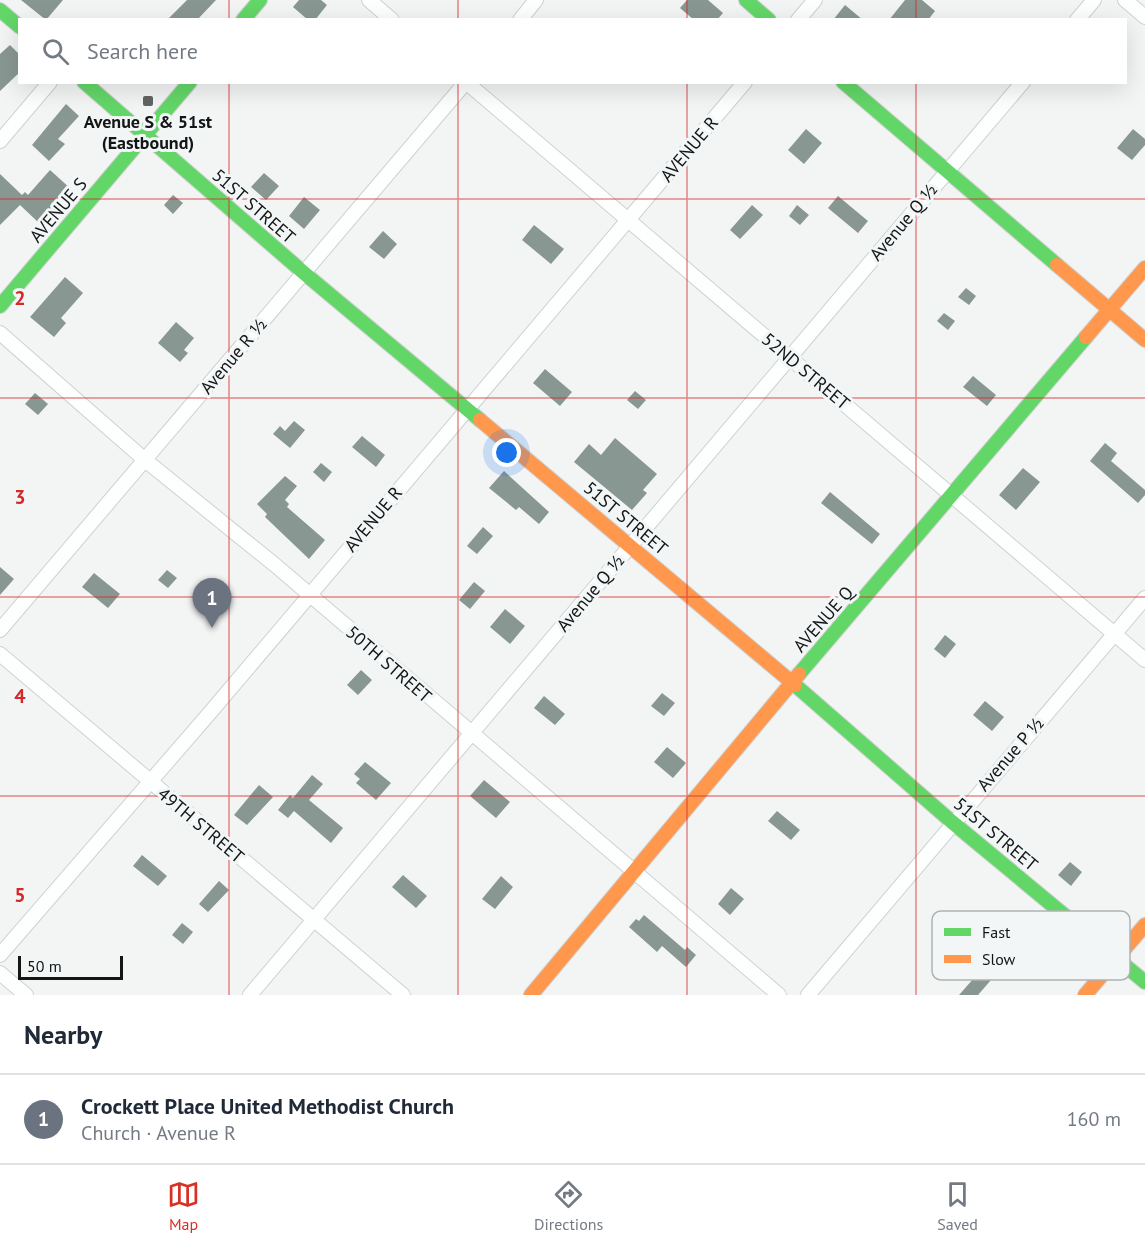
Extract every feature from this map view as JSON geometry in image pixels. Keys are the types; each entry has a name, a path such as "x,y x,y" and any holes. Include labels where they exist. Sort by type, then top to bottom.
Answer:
{"street":[{"path":"245,18 260,0"},
{"path":"369,0 390,18"},
{"path":"522,18 537,0"},
{"path":"746,0 767,18"},
{"path":"800,18 815,0"},
{"path":"1079,18 1094,0"},
{"path":"1125,0 1145,17"},
{"path":"0,10 18,25"},
{"path":"0,141 48,84"},
{"name":"51ST STREET","path":"86,84 304,273 630,545 952,822 1060,911"},
{"name":"AVENUE S","path":"0,306 188,84"},
{"name":"Avenue R ½","path":"0,630 464,84"},
{"name":"52ND STREET","path":"468,84 1145,660"},
{"name":"AVENUE R","path":"0,955 310,595 743,84"},
{"path":"845,84 1145,339"},
{"name":"Avenue Q ½","path":"250,995 1021,84"},
{"name":"AVENUE Q","path":"531,995 792,683 953,497 1145,268"},
{"name":"50TH STREET","path":"0,333 145,460 310,595 779,995"},
{"name":"Avenue P ½","path":"807,995 1145,598"},
{"name":"49TH STREET","path":"0,654 403,995"},
{"path":"1130,943 1145,925"},
{"name":"51ST STREET","path":"1130,969 1145,982"},
{"path":"0,973 26,995"},
{"path":"1085,995 1098,980"}],"building":[{"path":"21,0 63,0 48,18 44,18"},
{"path":"187,0 216,0 199,18 169,18"},
{"path":"299,0 321,0 327,5 317,18 306,18 293,7"},
{"path":"687,0 708,0 723,13 719,18 692,18 680,8"},
{"path":"905,0 922,0 935,11 930,18 891,18"},
{"path":"845,5 861,18 835,18"},
{"path":"10,45 18,53 18,74 0,91 0,54"},
{"path":"66,104 79,116 58,139 65,144 49,161 32,145"},
{"path":"806,129 822,143 804,164 788,150"},
{"path":"1133,129 1145,139 1145,145 1132,160 1117,148"},
{"path":"50,170 71,189 49,215 40,224 20,205 0,225 0,174 22,195 25,192 28,195"},
{"path":"264,173 279,186 266,200 251,187"},
{"path":"173,195 183,203 173,214 164,205"},
{"path":"838,196 868,221 858,233 828,208"},
{"path":"304,197 320,210 304,229 289,216"},
{"path":"752,205 763,215 740,239 730,230"},
{"path":"797,205 809,215 800,225 789,216"},
{"path":"534,225 564,249 551,264 522,240"},
{"path":"383,231 397,244 384,259 369,247"},
{"path":"65,277 83,293 61,318 66,323 54,337 30,317"},
{"path":"966,288 976,296 969,305 958,297"},
{"path":"944,313 955,321 948,330 937,321"},
{"path":"176,322 194,338 184,350 188,353 180,362 158,343"},
{"path":"545,369 572,392 560,406 533,383"},
{"path":"973,376 996,395 987,406 963,387"},
{"path":"635,391 646,400 638,409 627,400"},
{"path":"35,393 48,404 38,415 25,404"},
{"path":"294,421 305,430 290,448 273,434 280,426 285,431"},
{"path":"362,436 385,455 376,467 352,447"},
{"path":"615,438 657,474 643,490 647,493 632,510 574,462 589,444 601,455"},
{"path":"1105,443 1117,453 1111,461 1145,490 1145,495 1138,503 1090,461"},
{"path":"321,463 332,472 324,482 313,472"},
{"path":"1023,468 1040,482 1016,510 999,495"},
{"path":"504,471 549,512 539,524 519,507 516,510 489,488"},
{"path":"285,476 297,486 285,500 289,504 287,507 325,540 309,559 265,517 267,514 257,504"},
{"path":"830,492 880,534 872,544 821,503"},
{"path":"483,527 493,536 477,554 467,546"},
{"path":"0,567 14,579 0,595"},
{"path":"167,570 177,578 168,588 158,580"},
{"path":"94,573 120,594 108,608 82,587"},
{"path":"474,582 485,591 470,609 459,600"},
{"path":"505,609 525,626 510,644 490,627"},
{"path":"945,635 956,644 945,658 934,649"},
{"path":"361,670 372,680 358,695 347,685"},
{"path":"662,693 675,703 664,716 651,706"},
{"path":"544,696 565,714 555,725 534,708"},
{"path":"985,701 1004,717 992,731 973,715"},
{"path":"667,747 686,763 673,778 654,762"},
{"path":"365,762 391,783 376,800 356,783 360,779 354,774"},
{"path":"312,775 323,784 309,800 343,828 331,843 294,811 288,818 278,810 290,795 293,798"},
{"path":"484,780 510,802 496,818 470,796"},
{"path":"259,785 273,797 247,825 234,815"},
{"path":"777,811 800,830 791,840 768,821"},
{"path":"142,855 167,876 158,886 133,866"},
{"path":"1070,862 1082,872 1071,886 1058,875"},
{"path":"403,875 427,896 416,908 392,887"},
{"path":"501,876 513,887 495,909 482,899"},
{"path":"219,881 229,890 208,912 199,904"},
{"path":"731,888 744,899 730,915 718,904"},
{"path":"644,915 685,950 687,947 696,955 686,967 662,946 657,952 629,927 636,919 639,921"},
{"path":"182,923 193,932 183,944 172,935"},
{"path":"972,980 991,980 978,995 959,995"}],"traffic: fast":[{"path":"245,18 260,0"},
{"path":"746,0 767,18"},
{"path":"0,10 18,25"},
{"path":"86,84 304,273 480,420"},
{"path":"0,306 188,84"},
{"path":"845,84 1057,265"},
{"path":"799,674 1086,337"},
{"path":"795,685 952,822 1059,911"},
{"path":"1130,970 1145,982"}],"traffic: slow":[{"path":"1057,265 1145,340"},
{"path":"1086,337 1145,268"},
{"path":"480,420 795,685"},
{"path":"531,995 799,674"},
{"path":"1130,942 1145,925"},
{"path":"1085,995 1098,980"}],"place":[{"name":"Avenue S & 51st (Eastbound)","path":"148,101"},
{"name":"Crockett Place United Methodist Church","path":"212,628"}]}
